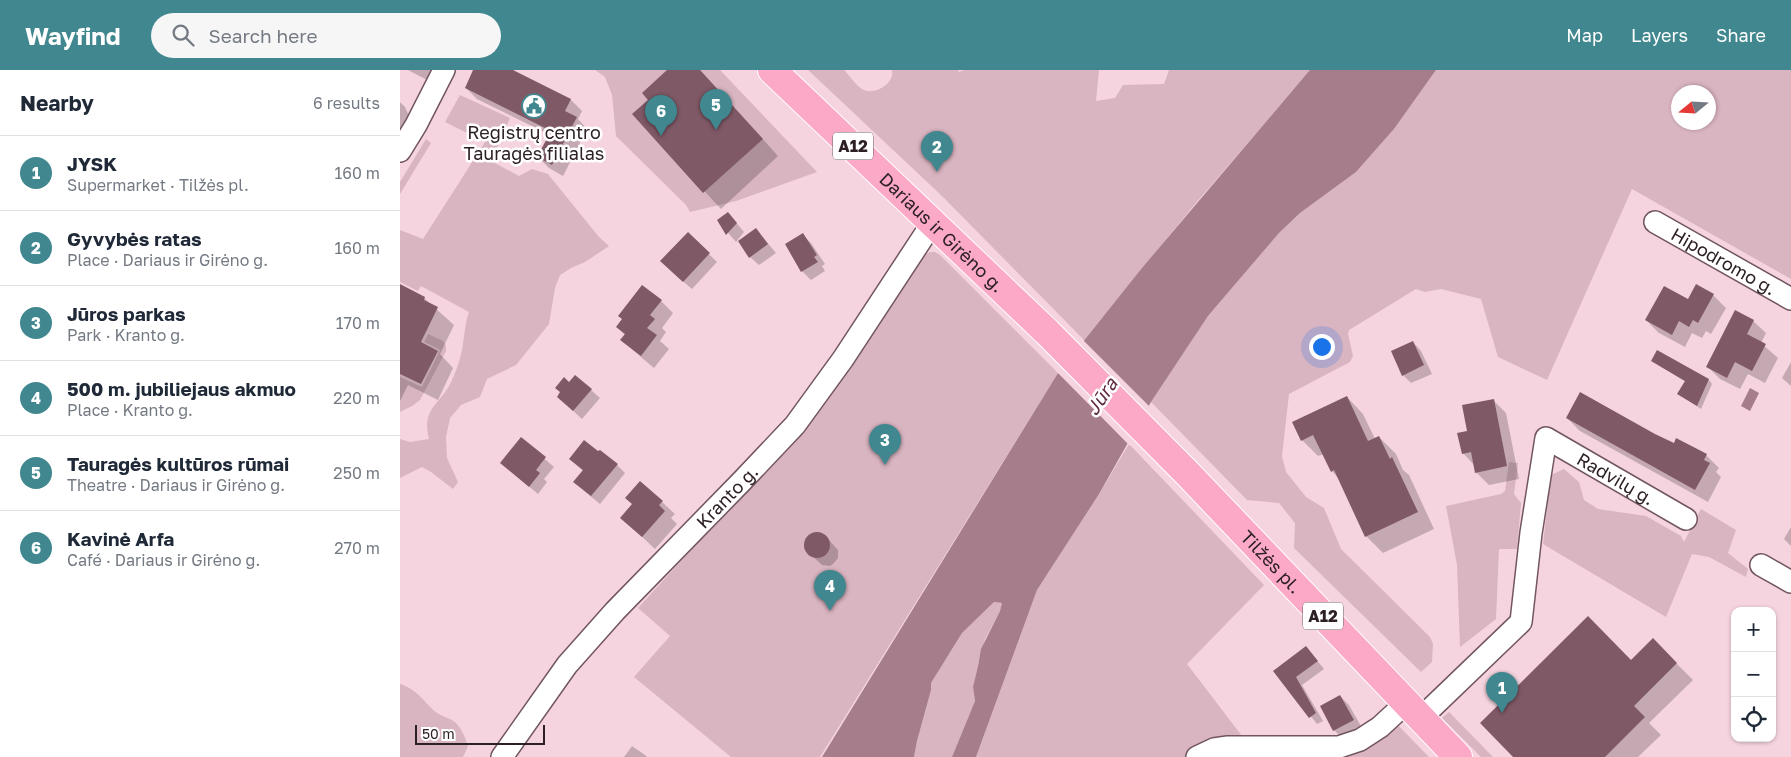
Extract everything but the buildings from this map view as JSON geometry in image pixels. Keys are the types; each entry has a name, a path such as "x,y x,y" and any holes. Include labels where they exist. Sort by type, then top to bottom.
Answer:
{"highway":[{"name":"Dariaus ir Girėno g.","path":"772,70 1047,332 1188,474"},
{"name":"Tilžės pl.","path":"1188,474 1458,757"}],"street":[{"path":"400,151 416,125 444,70"},
{"name":"Kranto g.","path":"502,757 568,665 615,611 795,425 843,359 933,222"},
{"name":"Hipodromo g.","path":"1655,222 1791,299"},
{"name":"Radvilų g.","path":"1413,710 1521,622 1531,533 1546,438 1686,519"},
{"path":"1761,564 1791,582"},
{"path":"1196,757 1214,749 1228,747 1339,747 1360,740 1413,710"}],"shaded area":[{"path":"595,70 720,70 817,172 736,201 690,212 686,205 616,136 612,95 605,77"},
{"path":"808,70 844,70 864,90 874,91 888,83 891,79 892,70 958,70 959,72 964,70 1099,70 1096,101 1115,98 1123,85 1164,84 1169,70 1311,70 1195,204 1084,340 942,196"},
{"path":"1436,70 1791,70 1791,279 1632,189 1547,380 1498,357 1481,299 1441,289 1425,292 1416,289 1349,330 1348,334 1353,356 1350,362 1289,394 1282,456 1286,472 1306,497 1324,508 1341,549 1430,637 1433,644 1432,662 1421,672 1294,548 1295,523 1279,503 1247,500 1151,402 1208,316 1279,233 1300,213 1356,172 1394,129"},
{"path":"460,95 510,118 491,161 519,176 532,169 548,174 599,237 609,246 585,262 560,275 555,288 549,324 516,365 487,379 480,397 461,405 450,418 446,437 447,458 458,482 453,489 422,467 400,478 400,439 410,442 429,439 427,428 430,413 448,388 456,371 462,352 469,312 421,286 418,291 400,282 400,230 423,239 485,142 445,122"},
{"path":"426,139 431,143 400,194 400,182"},
{"path":"930,252 940,255 1058,373 820,757 731,757 634,677 670,636 638,608 813,416 921,257"},
{"path":"428,334 443,341 446,351 420,400 400,412 400,377 422,387 440,350 424,342"},
{"path":"1129,444 1264,585 1187,664 1242,736 1333,740 1346,737 1383,710 1429,757 976,757 1037,590"},
{"path":"1509,462 1518,463 1514,494 1521,503 1517,549 1499,549 1496,619 1460,647 1457,565 1446,506 1501,494 1505,491"},
{"path":"1564,469 1579,482 1584,500 1598,509 1646,516 1681,536 1684,542 1701,509 1736,530 1728,553 1748,569 1746,577 1709,557 1692,554 1666,617 1553,550 1543,544 1551,475"},
{"path":"994,602 1002,603 1000,611 985,639 973,687 975,701 952,757 914,757 931,690 931,683 962,633"},
{"path":"400,684 412,690 437,713 457,725 463,733 468,746 463,757 400,757"},
{"path":"1449,712 1493,757 1481,757 1442,718"}],"water":[{"name":"Jūra","path":"1310,70 1436,70 1394,129 1356,172 1300,213 1279,233 1208,316 1151,402 1099,494 1037,590 976,757 952,757 975,701 973,687 981,649 1000,611 1002,603 994,602 962,633 931,683 931,690 914,757 822,757 1058,373 1142,268"},
{"path":"1750,388 1759,393 1750,411 1741,406"}],"pier":[{"path":"1082,339 1151,408 1130,446 1056,371"}],"place":[{"name":"Registrų centro Tauragės filialas","path":"534,106"},
{"name":"Tauragės kultūros rūmai","path":"716,130"},
{"name":"Kavinė Arfa","path":"661,136"},
{"name":"Gyvybės ratas","path":"937,172"},
{"name":"Jūros parkas","path":"885,465"},
{"name":"500 m. jubiliejaus akmuo","path":"830,611"},
{"name":"JYSK","path":"1502,713"}]}
